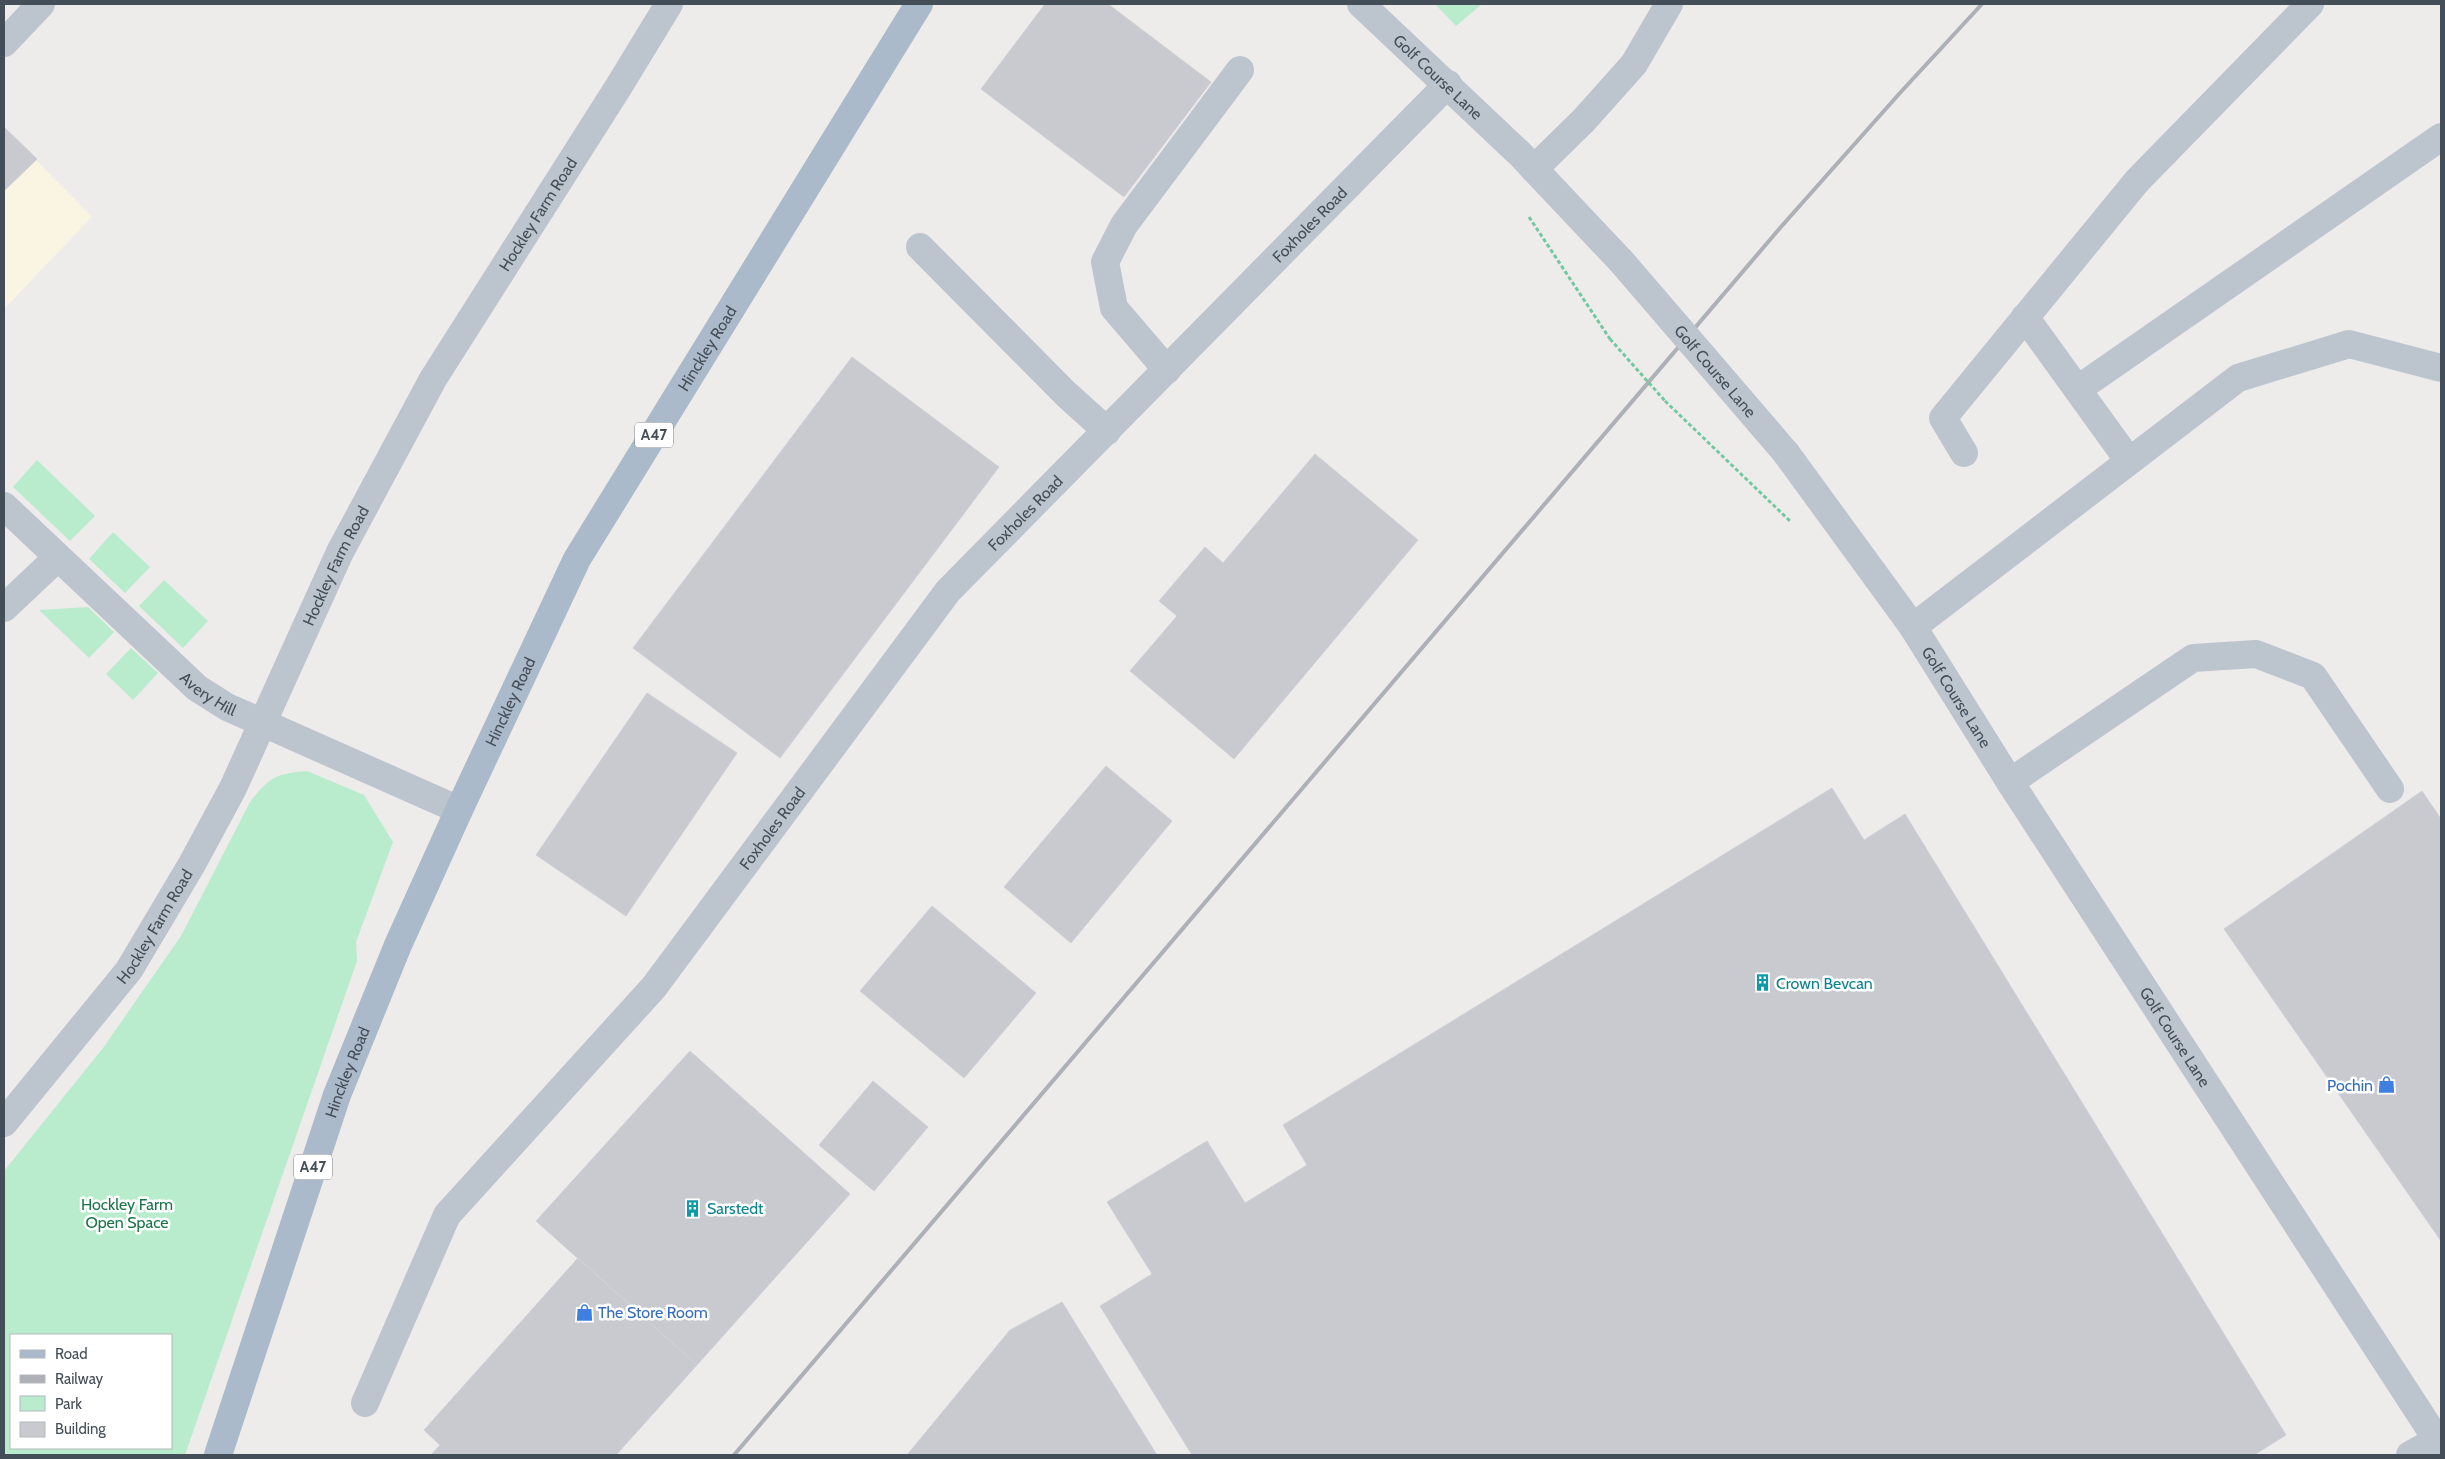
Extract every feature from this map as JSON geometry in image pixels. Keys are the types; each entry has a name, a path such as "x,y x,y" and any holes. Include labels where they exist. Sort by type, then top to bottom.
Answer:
{"main road":[{"name":"Hinckley Road","path":"218,1455 337,1094 398,945 458,810 577,559 919,4"}],"street":[{"path":"4,43 41,4"},
{"name":"Hockley Farm Road","path":"4,1123 129,970 192,864 233,788 340,552 433,379 669,4"},
{"name":"Golf Course Lane","path":"1361,4 1448,84 1534,169 1621,261 1786,453 1913,627 2010,782 2439,1439 2410,1455"},
{"path":"1534,169 1584,120 1634,64 1670,4"},
{"path":"1964,453 1943,418 2137,181 2310,4"},
{"path":"1167,370 1114,308 1105,262 1124,225 1240,70"},
{"name":"Foxholes Road","path":"365,1403 447,1215 654,987 948,591 1448,84"},
{"path":"2078,389 2441,137"},
{"path":"920,247 1066,394 1107,431"},
{"path":"2026,317 2129,461"},
{"path":"1913,627 2238,378 2349,344 2441,368"},
{"name":"Avery Hill","path":"4,506 197,688 227,707 458,810"},
{"path":"4,608 58,558"},
{"path":"2010,782 2192,658 2256,654 2313,676 2390,789"}],"path":[{"path":"1525,211 1610,339 1665,401 1791,522"}],"shaded area":[{"path":"4,128 92,217 4,309"}],"green space":[{"path":"1435,4 1482,4 1456,26"},
{"path":"37,460 95,516 70,541 13,487"},
{"path":"113,532 150,567 125,593 89,559"},
{"path":"164,580 208,621 183,648 139,606"},
{"path":"88,607 114,632 89,658 39,610"},
{"path":"131,648 158,673 133,700 106,674"},
{"name":"Hockley Farm Open Space","path":"307,771 364,795 393,842 356,942 357,961 185,1455 4,1455 4,1171 103,1048 181,936 250,802 268,782 288,773"}],"building":[{"path":"1045,4 1108,4 1211,82 1124,197 981,89"},
{"path":"4,127 37,159 4,191"},
{"path":"852,357 999,467 780,758 633,648"},
{"path":"1315,454 1418,540 1234,759 1130,671 1177,616 1159,601 1205,547 1223,563"},
{"path":"647,693 737,753 626,916 536,855"},
{"path":"1106,766 1172,821 1071,943 1004,887"},
{"name":"Crown Bevcan","path":"1832,788 1864,840 1905,814 2286,1435 2254,1455 1192,1455 1100,1306 1152,1274 1107,1202 1207,1141 1245,1203 1307,1165 1283,1125"},
{"name":"Pochin","path":"2422,791 2441,819 2441,1241 2224,929"},
{"path":"932,906 1036,993 964,1078 860,991"},
{"name":"Sarstedt","path":"690,1051 850,1194 697,1365 536,1221"},
{"path":"873,1081 928,1127 874,1191 819,1145"},
{"name":"The Store Room","path":"578,1258 697,1365 616,1455 431,1455 440,1445 424,1430"},
{"path":"1062,1302 1157,1455 907,1455 1010,1330"}],"railway":[{"path":"734,1455 1780,228 1982,4"}],"place":[{"name":"Crown Bevcan","path":"1762,983"},
{"name":"Pochin","path":"2387,1085"},
{"name":"Sarstedt","path":"693,1208"},
{"name":"The Store Room","path":"584,1312"}]}
